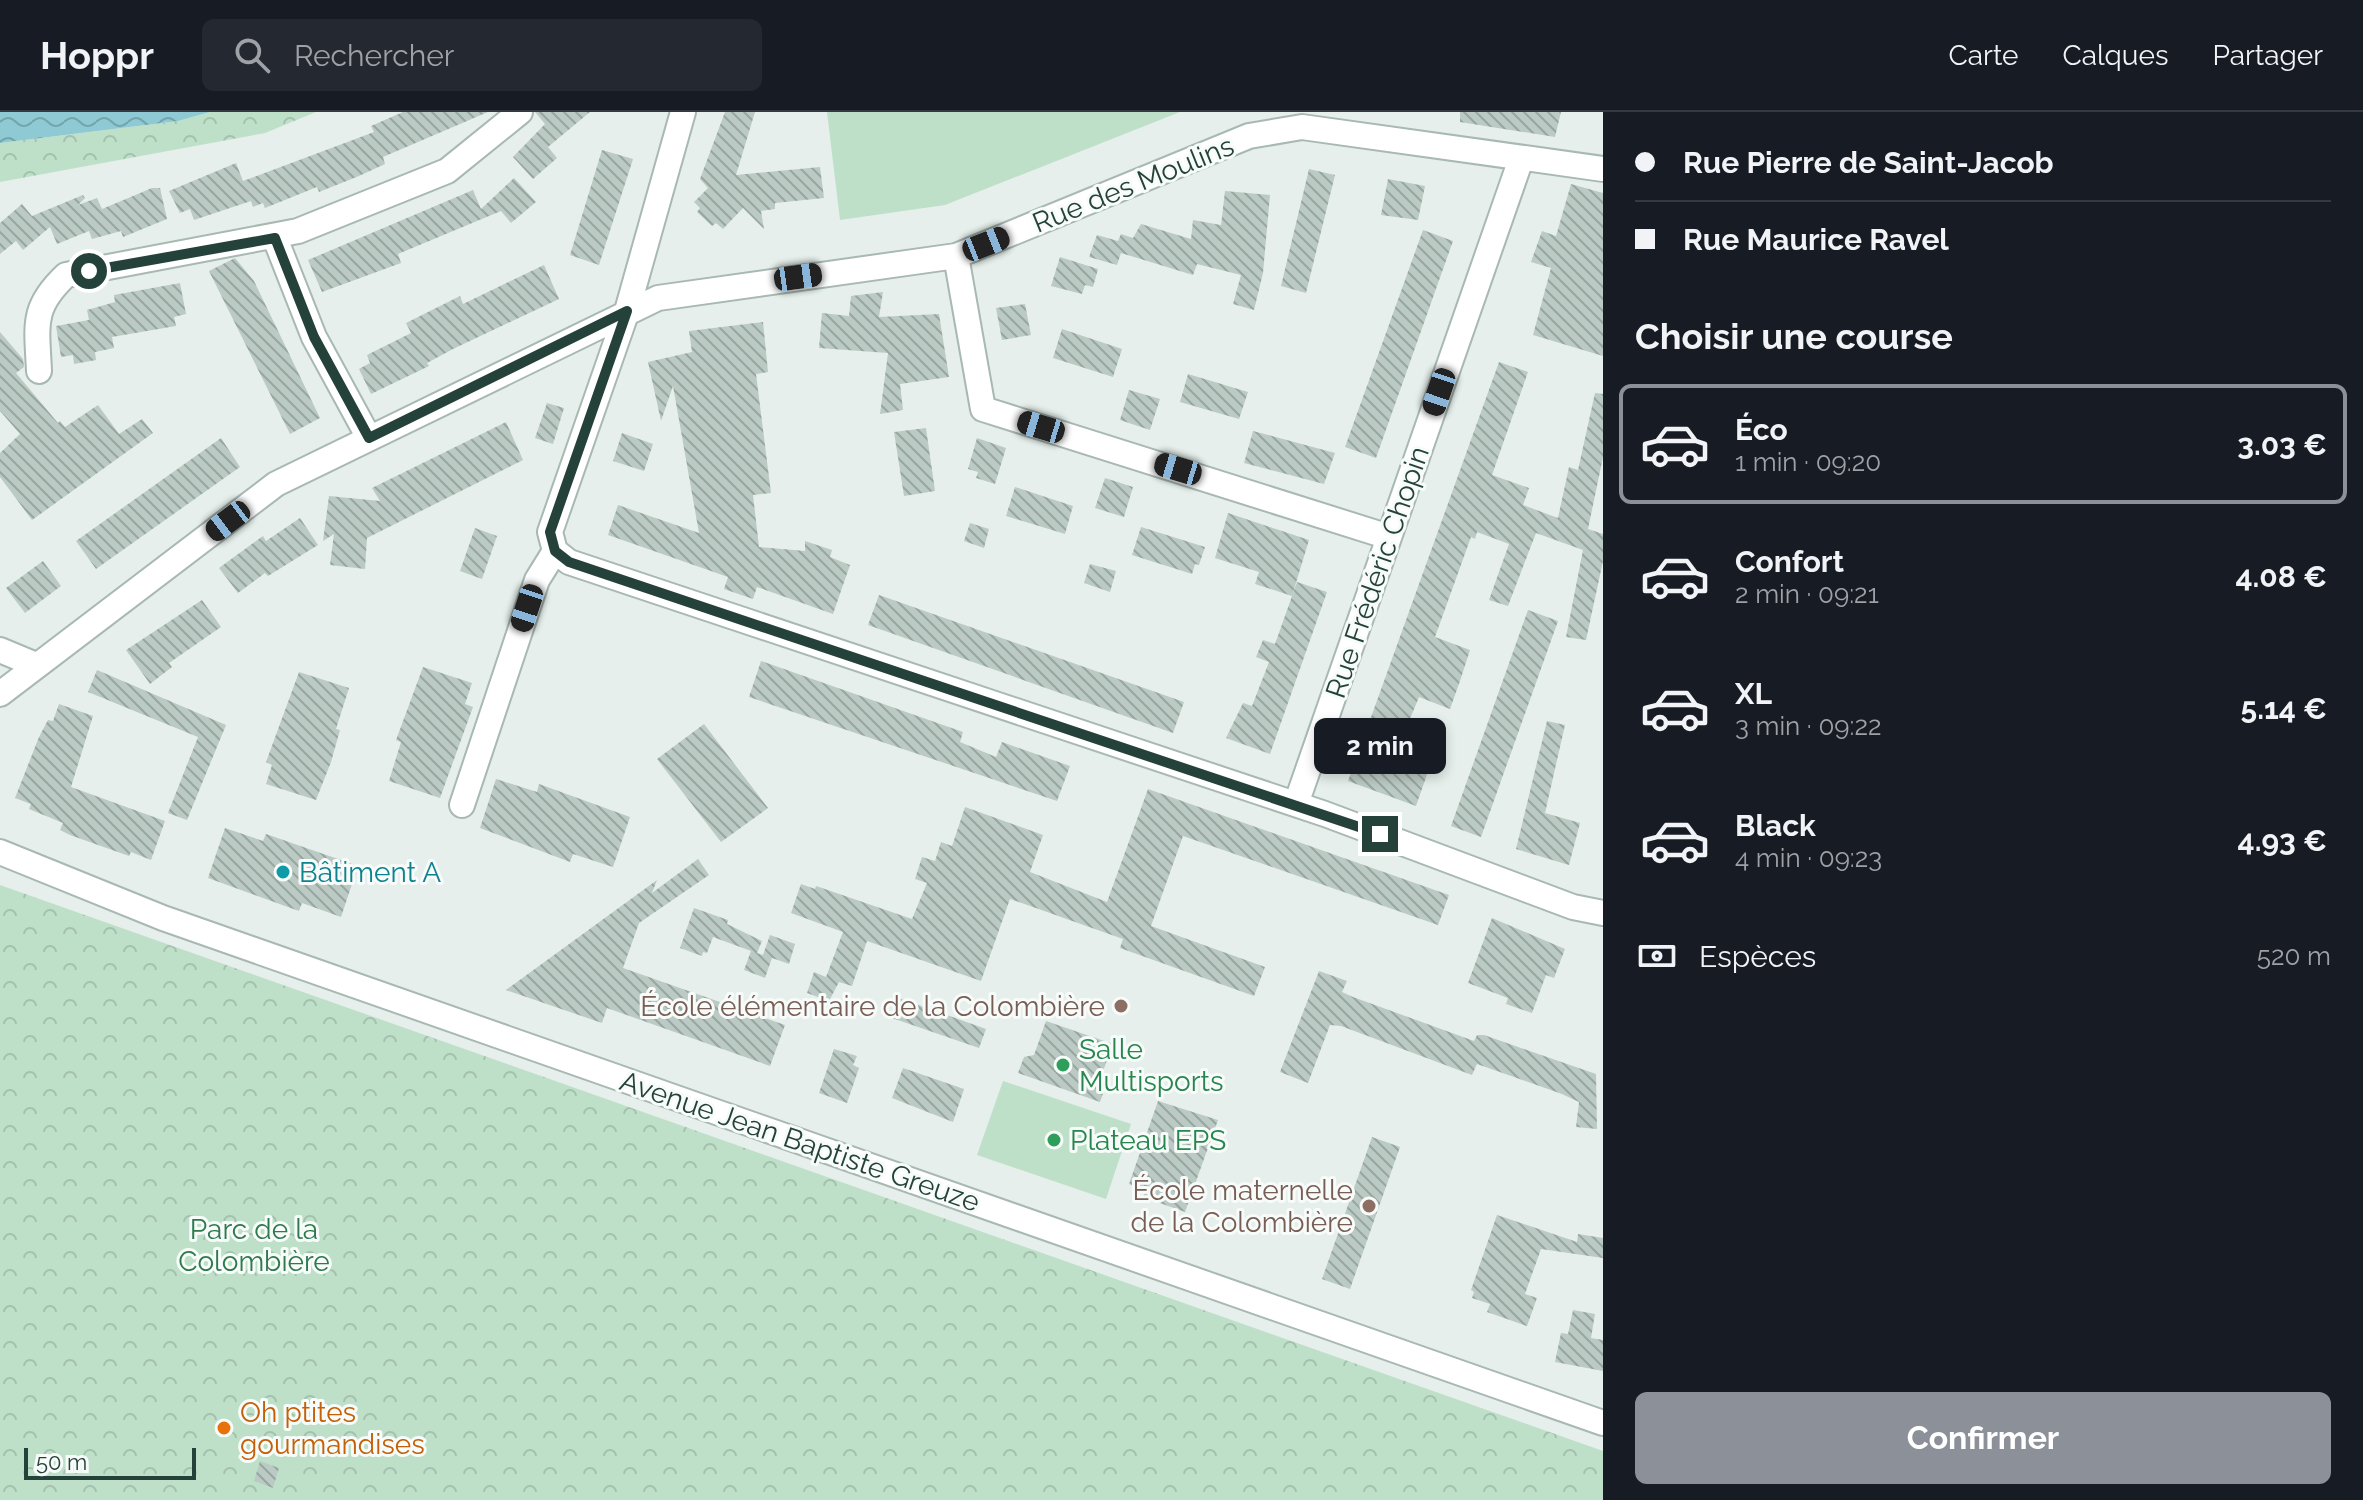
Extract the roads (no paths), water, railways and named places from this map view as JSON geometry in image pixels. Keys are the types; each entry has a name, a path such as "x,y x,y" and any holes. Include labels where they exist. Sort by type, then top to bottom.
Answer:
{"street":[{"path":"39,371 37,324 44,296 66,275 275,238 447,171 520,112"},
{"path":"683,112 627,311 550,532 555,551 569,562 1296,804 1573,907 1603,913"},
{"name":"Rue des Moulins","path":"3,691 276,484 627,311 672,293 956,256 1249,136 1302,127 1603,169"},
{"name":"Rue Frédéric Chopin","path":"1296,804 1521,159"},
{"path":"275,238 314,337 369,438"},
{"path":"956,256 983,409 1389,537"},
{"path":"462,805 537,580 555,551"},
{"path":"0,650 36,665"},
{"name":"Avenue Jean Baptiste Greuze","path":"0,852 163,918 1603,1423"}],"water":[{"path":"0,112 210,112 178,121 0,143"}],"place":[{"name":"Bâtiment A","path":"283,872"},
{"name":"École élémentaire de la Colombière","path":"1121,1006"},
{"name":"Salle Multisports","path":"1063,1065"},
{"name":"Plateau EPS","path":"1054,1140"},
{"name":"École maternelle de la Colombière","path":"1369,1206"},
{"name":"Oh ptites gourmandises","path":"224,1428"}],"park label":[{"name":"Parc de la Colombière","path":"254,1245"}]}
